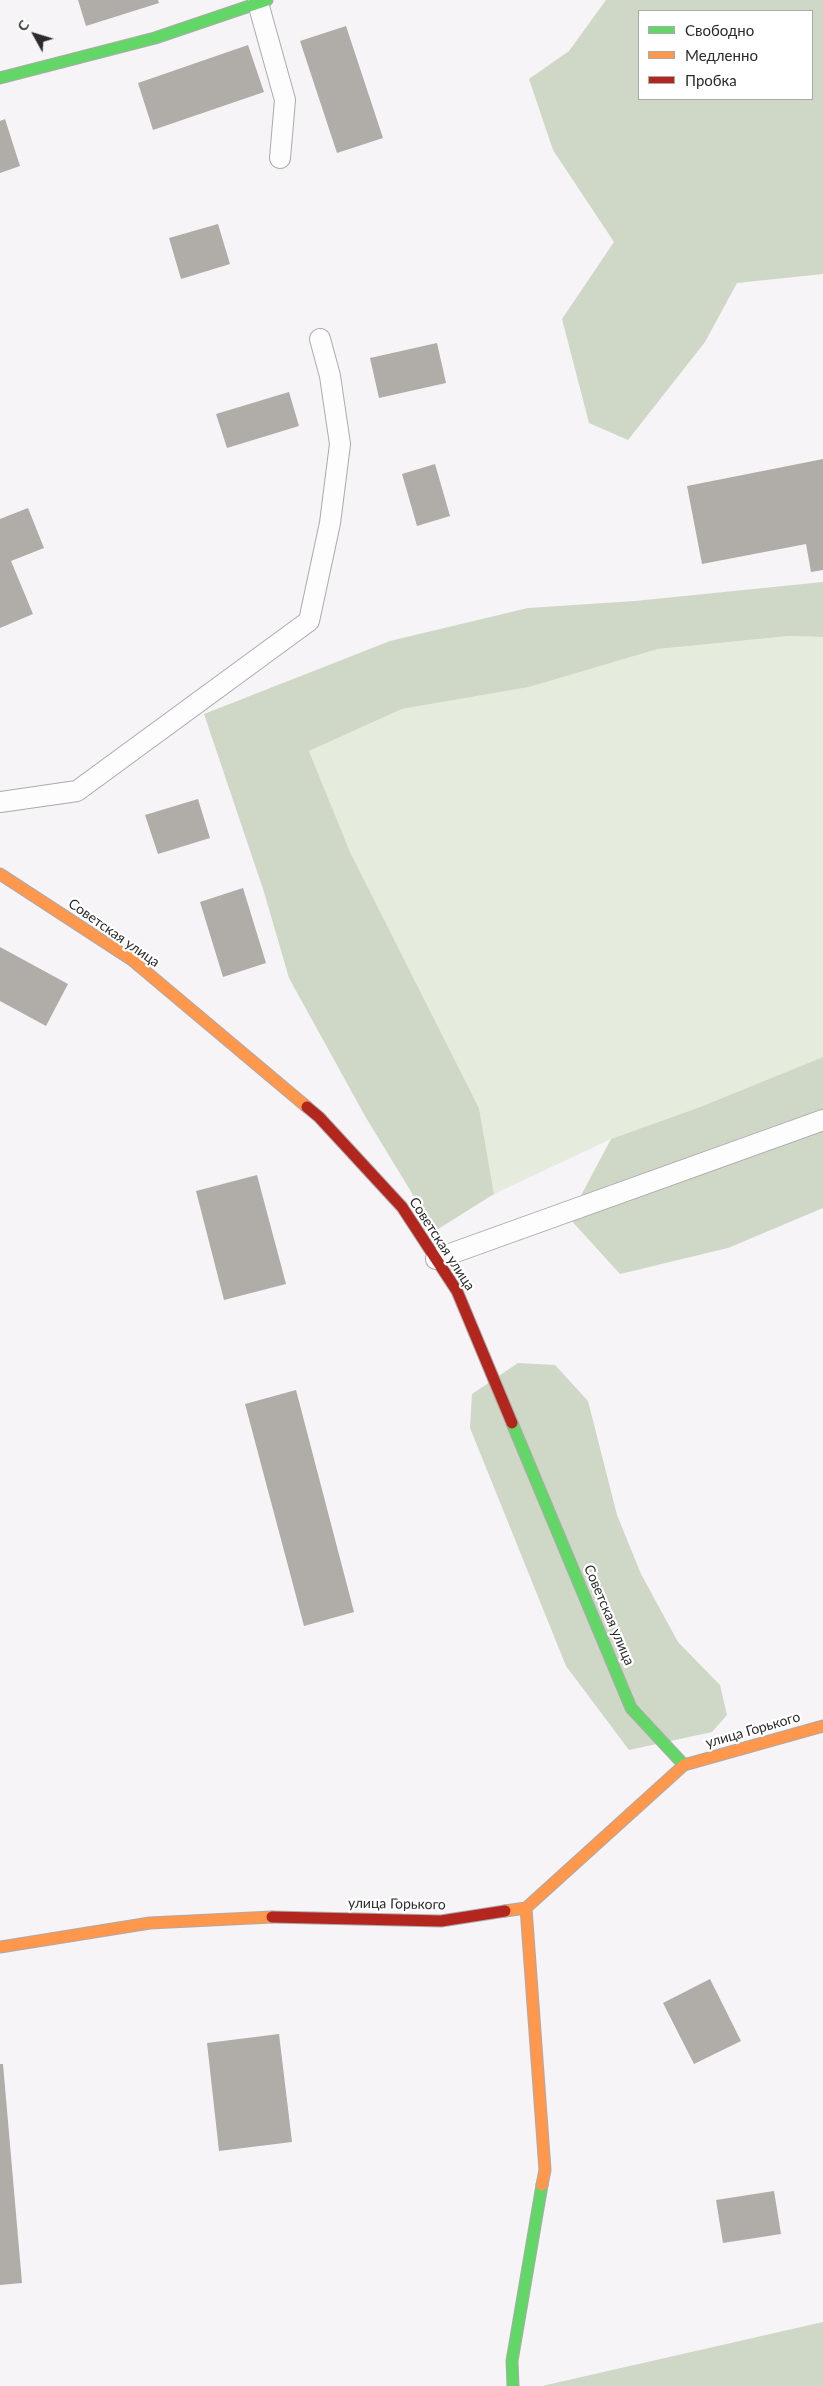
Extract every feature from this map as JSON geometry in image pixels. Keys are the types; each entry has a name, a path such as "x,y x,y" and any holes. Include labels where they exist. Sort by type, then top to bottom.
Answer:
{"street":[{"path":"0,78 155,38 262,2"},
{"name":"Советская улица","path":"0,874 132,960 319,1117 402,1207 457,1291 631,1708 684,1765"},
{"name":"улица Горького","path":"0,1947 150,1924 292,1916 441,1922 526,1908 684,1765 823,1726"},
{"path":"513,2386 512,2361 545,2170 526,1908"}],"lane":[{"path":"262,2 285,100 280,158"},
{"path":"0,802 76,791 309,621 330,523 340,444 330,376 320,339"},
{"path":"436,1259 823,1120"}],"green space":[{"path":"606,0 823,0 823,274 737,283 705,342 628,440 589,423 562,319 614,242 553,150 529,79 569,51"},
{"path":"823,582 823,637 789,636 658,649 529,687 402,709 309,751 350,852 479,1108 494,1194 435,1231 365,1116 289,978 264,892 204,714 390,641 528,608 635,601"},
{"path":"789,636 823,637 823,1057 700,1107 611,1139 494,1194 479,1108 350,852 309,751 402,709 529,687 658,649"},
{"path":"823,1057 823,1208 728,1248 620,1274 569,1218 611,1139 700,1107"},
{"path":"518,1363 555,1365 588,1401 617,1515 641,1574 678,1642 720,1685 727,1715 712,1732 629,1750 566,1666 470,1428 472,1394"},
{"path":"823,2322 823,2386 542,2386 643,2363"}],"building":[{"path":"78,0 158,0 159,3 86,26"},
{"path":"346,26 383,138 337,153 300,41"},
{"path":"248,45 264,92 153,130 138,83"},
{"path":"5,119 20,166 0,173 0,121"},
{"path":"218,224 230,264 181,279 169,238"},
{"path":"437,343 446,383 379,398 370,358"},
{"path":"289,392 299,426 227,448 216,414"},
{"path":"823,459 823,570 811,572 806,544 702,564 687,486"},
{"path":"435,464 450,516 417,526 402,474"},
{"path":"28,508 44,548 11,561 33,614 0,628 0,519"},
{"path":"198,799 210,838 158,854 145,815"},
{"path":"243,888 266,963 223,977 200,902"},
{"path":"0,947 68,984 46,1026 0,1001"},
{"path":"257,1175 286,1284 224,1300 196,1191"},
{"path":"296,1390 354,1612 304,1626 245,1404"},
{"path":"710,1979 741,2041 694,2064 663,2003"},
{"path":"279,2034 292,2142 219,2151 207,2043"},
{"path":"0,2064 3,2064 22,2283 0,2285"},
{"path":"774,2191 781,2234 723,2243 716,2200"}],"traffic: fast":[{"path":"0,78 155,38 267,0"},
{"path":"512,1423 631,1708 684,1765"},
{"path":"513,2386 512,2361 542,2185"}],"traffic: slow":[{"path":"0,874 132,960 307,1107"},
{"path":"505,1911 526,1908 684,1765 823,1726"},
{"path":"526,1908 545,2170 542,2185"},
{"path":"0,1947 150,1923 272,1917"}],"traffic: jam":[{"path":"307,1107 319,1117 402,1207 457,1291 512,1423"},
{"path":"272,1917 441,1921 505,1911"}]}
